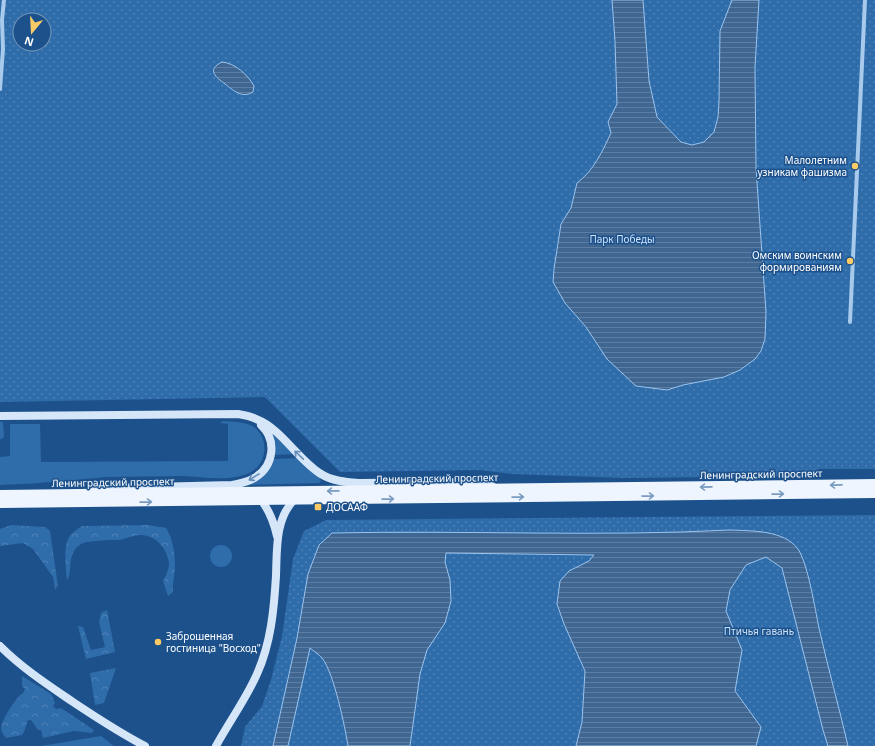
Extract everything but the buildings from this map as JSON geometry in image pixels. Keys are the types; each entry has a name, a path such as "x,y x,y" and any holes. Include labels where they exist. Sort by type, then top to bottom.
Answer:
{"main road":[{"name":"Ленинградский проспект","path":"0,495 875,484"},
{"name":"Ленинградский проспект","path":"0,503 875,493"}],"street":[{"path":"0,89 4,49 2,20 4,0"},
{"path":"850,322 865,0"},
{"path":"0,416 205,414 245,416 265,423 312,467 322,475 331,479 359,483 472,482 511,489"},
{"path":"76,494 109,488 232,485 251,480 260,474 268,465 271,454 271,443 267,432 263,427 254,420 245,416"},
{"path":"261,500 267,507 278,539"},
{"path":"216,746 252,684 262,663 272,625 278,539 284,514 288,506 294,500"},
{"path":"0,646 32,674 114,729 144,746"}],"green space":[{"name":"Парк Победы","path":"0,0 875,0 875,469 819,469 808,476 626,478 512,474 481,470 340,472 265,397 0,402"},
{"path":"222,421 247,424 254,427 259,432 264,445 263,458 260,464 249,473 241,476 225,478 183,476 106,477 0,485 0,457 10,456 11,424 40,424 41,462 228,461 228,424 221,423"},
{"path":"0,422 3,422 4,437 1,439 0,439"},
{"path":"271,433 294,454 274,455"},
{"path":"298,458 319,477 321,481 319,483 245,485 274,459"},
{"name":"Птичья гавань","path":"875,515 875,746 241,746 245,727 262,706 271,680 282,636 293,559 304,531 326,520"},
{"path":"11,525 45,527 50,531 58,586 55,589 53,577 33,549 23,543 0,546 0,529"},
{"path":"148,525 166,528 172,541 175,556 175,569 173,592 168,596 163,581 169,563 166,553 156,540 151,537 141,535 121,540 92,541 81,544 76,548 71,558 70,572 67,580 66,546 69,537 77,529 82,526"},
{"path":"217,545 225,545 232,552 232,560 225,567 217,567 210,560 210,552"},
{"path":"107,610 115,652 86,659 78,626 83,627 91,650 105,647 99,622 101,613"},
{"path":"116,668 104,703 95,705 90,673"},
{"path":"22,676 51,694 55,703 53,706 56,709 61,708 94,730 92,733 74,731 43,738 41,730 38,730 31,720 28,720 22,735 6,738 1,730 3,721 9,710 25,689 22,686"},
{"path":"101,736 114,746 41,746"}],"shaded area":[{"path":"612,0 643,0 649,81 657,117 681,142 692,145 704,142 714,132 718,117 719,101 720,31 732,0 759,0 755,67 756,168 766,312 765,339 761,351 755,359 740,370 724,377 683,385 667,390 636,386 607,359 586,327 565,303 553,282 561,224 571,208 577,183 593,166 601,154 611,133 608,122 617,104"},
{"path":"222,62 236,67 245,74 254,86 253,92 245,95 238,93 218,79 214,73 214,68"},
{"path":"730,530 757,531 785,538 798,549 802,556 811,587 822,643 848,746 828,746 782,568 766,557 746,565 730,590 726,611 742,650 735,691 761,727 756,746 576,746 582,722 585,671 564,624 557,604 560,581 569,571 589,561 594,555 446,553 445,562 450,580 451,601 445,623 427,650 420,674 410,746 348,746 331,675 322,658 310,648 288,746 273,746 297,638 308,574 319,545 332,533 631,533"}],"place":[{"name":"Малолетним узникам фашизма","path":"855,166"},
{"name":"Омским воинским формированиям","path":"850,261"},
{"name":"ДОСААФ","path":"318,507"},
{"name":"Заброшенная гостиница \"Восход\"","path":"158,642"}]}
